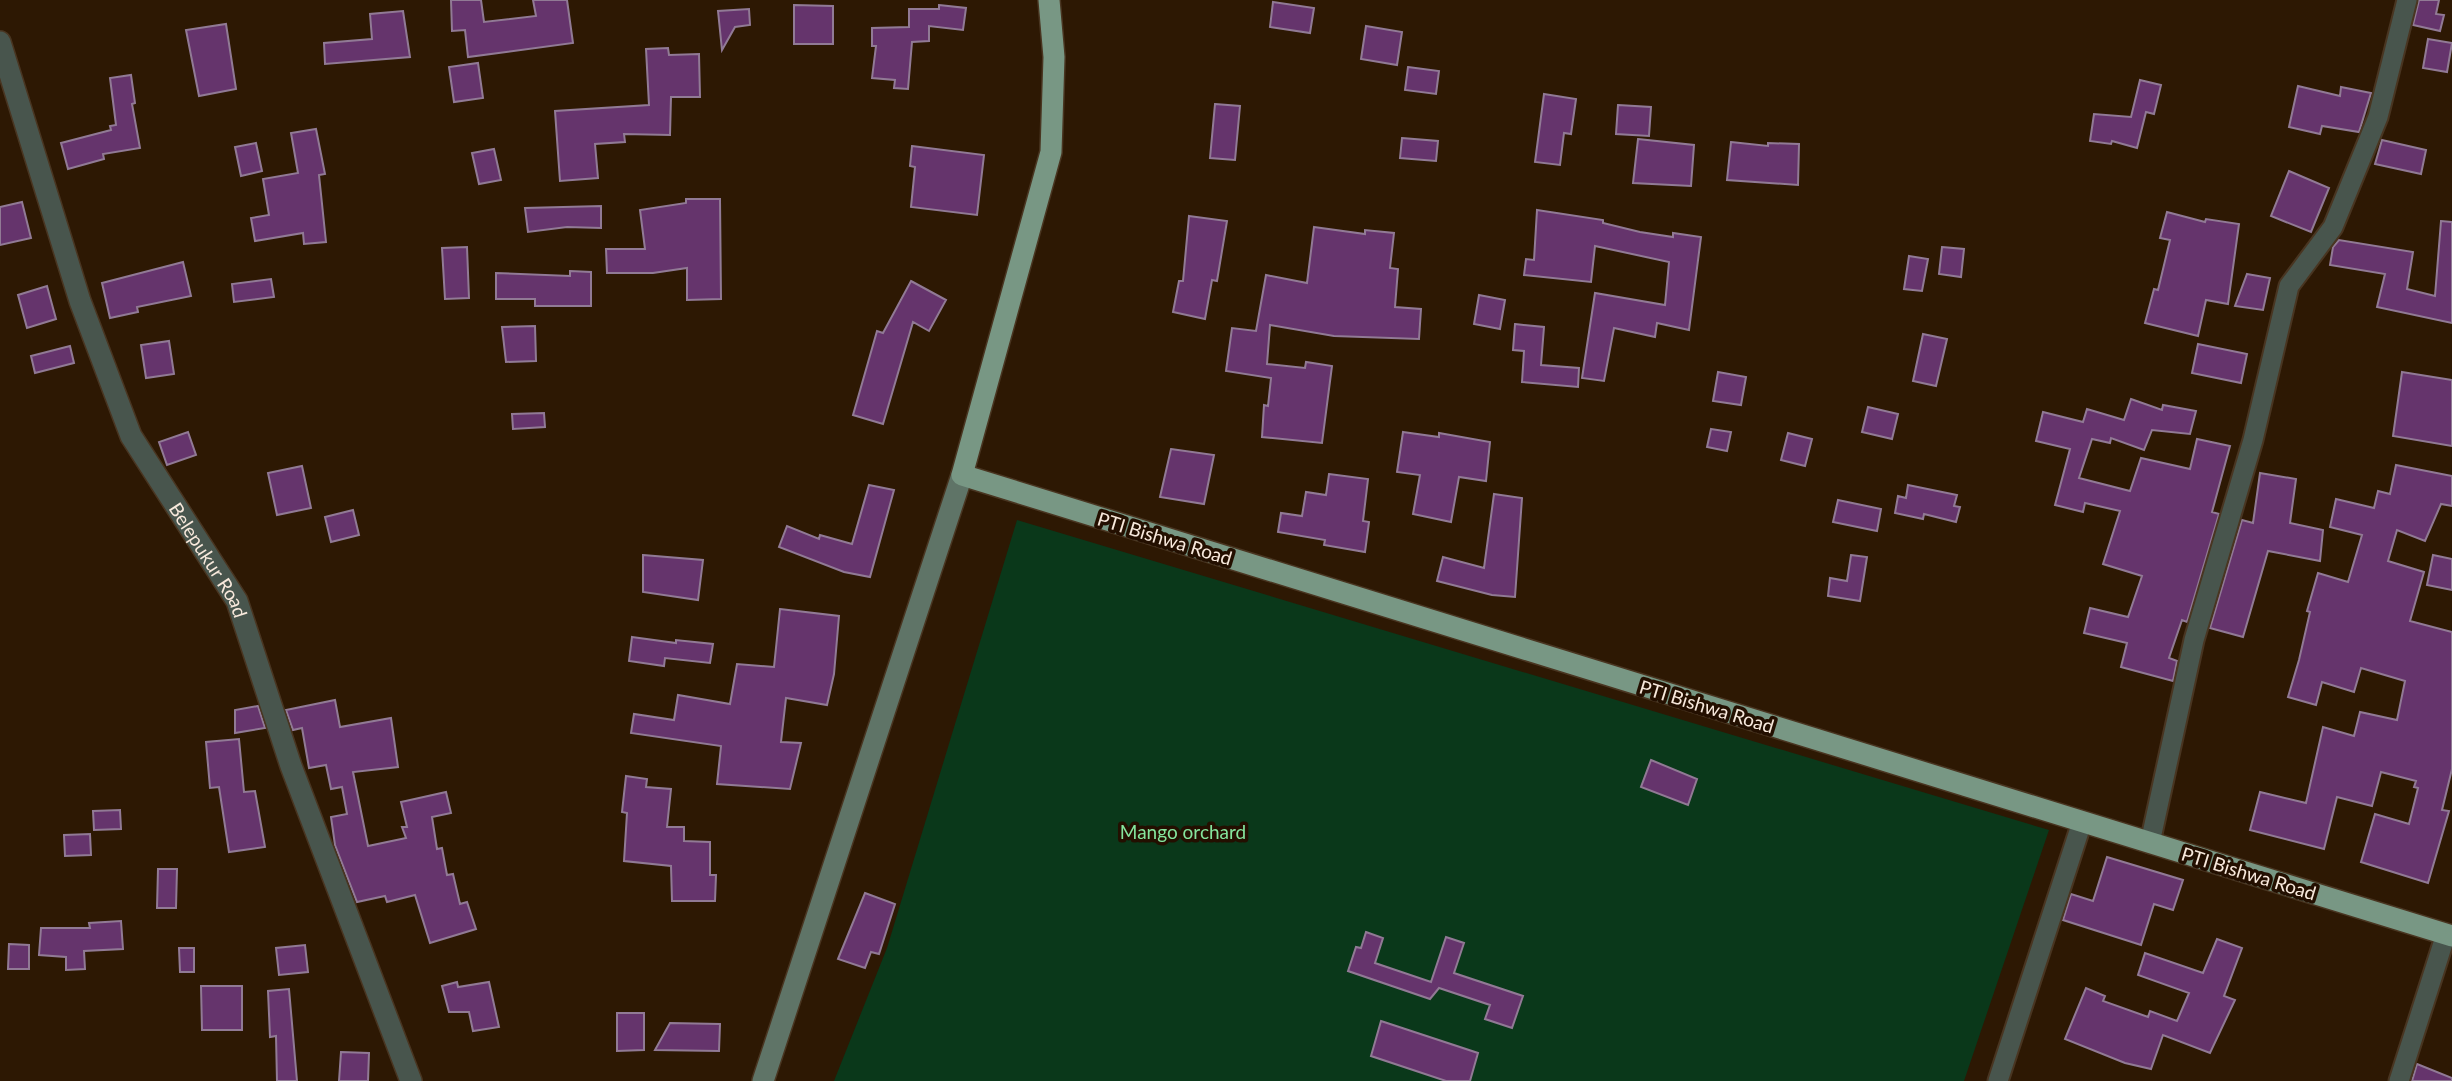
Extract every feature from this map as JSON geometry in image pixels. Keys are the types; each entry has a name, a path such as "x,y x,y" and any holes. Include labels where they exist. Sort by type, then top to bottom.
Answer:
{"highway":[{"path":"962,475 1051,152 1054,57 1049,0"},
{"name":"PTI Bishwa Road","path":"962,475 2449,935"}],"main road":[{"path":"763,1081 962,475"}],"street":[{"path":"2150,843 2194,640 2253,440 2289,286 2333,227 2378,117 2407,0"},
{"name":"Belepukur Road","path":"0,42 76,288 131,436 237,601 291,766 411,1081"},
{"path":"1998,1081 2082,822"},
{"path":"2399,1081 2449,935"}],"green space":[{"name":"Mango orchard","path":"1017,520 2049,830 1964,1081 834,1081 887,948"}],"building":[{"path":"451,0 481,0 484,22 536,16 533,0 567,0 573,43 468,57 465,30 452,31"},
{"path":"2419,0 2439,0 2436,14 2444,15 2440,31 2413,25"},
{"path":"1273,2 1314,8 1310,33 1270,27"},
{"path":"794,5 833,6 833,44 794,44"},
{"path":"939,5 966,8 963,30 929,26 929,41 912,42 908,89 894,88 895,80 872,78 876,46 872,46 872,28 909,27 909,9 939,9"},
{"path":"749,9 750,25 735,27 722,50 718,11"},
{"path":"403,11 410,57 325,64 324,43 372,39 370,14"},
{"path":"226,24 236,89 199,96 186,30"},
{"path":"1366,26 1402,32 1397,65 1361,59"},
{"path":"2428,39 2452,43 2447,72 2423,68"},
{"path":"668,48 669,55 699,54 700,97 671,97 670,135 624,134 625,142 595,144 598,178 560,181 555,111 649,105 646,49"},
{"path":"478,63 483,98 454,102 449,67"},
{"path":"1408,67 1439,71 1436,94 1405,90"},
{"path":"131,75 135,103 132,104 140,148 103,154 104,159 68,169 61,143 111,130 110,126 116,125 110,78"},
{"path":"2140,80 2161,85 2154,114 2146,112 2137,148 2112,141 2111,144 2090,141 2094,114 2131,117"},
{"path":"2298,86 2340,96 2341,87 2371,93 2359,132 2322,126 2320,134 2289,127"},
{"path":"1544,94 1576,99 1571,134 1564,133 1560,165 1535,162"},
{"path":"1215,104 1240,106 1235,160 1210,158"},
{"path":"1618,105 1651,107 1649,136 1616,134"},
{"path":"316,129 325,174 319,175 326,242 304,244 303,233 255,241 251,218 269,215 263,179 298,173 291,133"},
{"path":"1402,138 1438,141 1436,161 1400,158"},
{"path":"1638,139 1694,145 1691,186 1633,183"},
{"path":"2382,140 2426,150 2421,174 2375,164"},
{"path":"1731,142 1768,146 1768,143 1799,144 1798,185 1727,180"},
{"path":"256,143 262,171 241,176 235,147"},
{"path":"912,146 984,155 977,215 911,207 915,167 910,166"},
{"path":"494,149 501,180 479,184 472,153"},
{"path":"2289,171 2329,188 2311,232 2271,216"},
{"path":"686,199 720,199 721,299 687,300 687,268 653,273 607,273 606,249 645,249 640,210 686,203"},
{"path":"22,202 31,238 0,245 0,207"},
{"path":"601,206 601,228 567,227 528,232 525,208"},
{"path":"1537,210 1603,220 1603,223 1640,232 1673,237 1673,233 1701,237 1689,330 1657,323 1655,337 1614,328 1604,381 1582,378 1595,293 1665,305 1669,262 1595,246 1591,282 1524,275 1526,259 1534,260"},
{"path":"2167,212 2205,222 2206,219 2239,224 2228,304 2206,300 2198,336 2145,323 2154,289 2158,290 2170,240 2160,238"},
{"path":"1189,216 1227,221 1217,281 1212,280 1205,319 1173,312 1179,281 1183,281"},
{"path":"2441,221 2452,222 2452,323 2377,307 2385,274 2330,265 2333,247 2339,240 2413,252 2407,289 2435,296"},
{"path":"1314,227 1365,234 1365,230 1394,233 1390,268 1398,269 1395,307 1421,309 1419,339 1334,336 1270,325 1267,364 1305,368 1306,362 1332,366 1322,443 1262,437 1264,405 1268,406 1271,378 1226,371 1232,328 1256,331 1266,275 1307,283"},
{"path":"467,247 469,298 445,299 442,248"},
{"path":"1942,247 1964,249 1961,277 1939,274"},
{"path":"1909,256 1928,259 1922,291 1904,289"},
{"path":"183,262 191,296 137,307 138,312 110,318 102,283"},
{"path":"570,271 591,272 591,306 535,306 535,299 496,299 496,273 570,276"},
{"path":"2247,274 2270,278 2263,310 2235,306"},
{"path":"271,279 274,297 234,302 232,284"},
{"path":"911,281 946,300 929,331 913,322 883,424 853,415 877,331 883,333"},
{"path":"47,286 56,319 27,328 18,295"},
{"path":"1479,295 1505,300 1500,329 1474,324"},
{"path":"1515,324 1544,327 1541,365 1579,368 1578,387 1522,382 1524,351 1513,350"},
{"path":"535,326 536,361 506,362 502,327"},
{"path":"1923,334 1947,339 1936,386 1913,381"},
{"path":"169,341 174,374 146,378 141,345"},
{"path":"2198,344 2247,354 2241,383 2192,373"},
{"path":"70,346 74,363 35,373 31,356"},
{"path":"1718,372 1746,377 1741,405 1713,401"},
{"path":"2402,372 2452,380 2452,446 2393,436"},
{"path":"2131,399 2162,410 2163,405 2196,411 2190,434 2152,430 2144,450 2111,438 2110,443 2092,439 2079,478 2130,491 2141,458 2190,469 2197,439 2230,446 2212,512 2219,514 2187,622 2182,620 2169,658 2177,661 2173,681 2121,667 2127,643 2084,633 2090,608 2128,617 2142,576 2103,564 2120,511 2085,503 2083,512 2055,505 2070,449 2036,441 2043,412 2083,422 2087,409 2124,420"},
{"path":"1868,407 1898,414 1892,439 1862,432"},
{"path":"544,413 545,427 513,429 512,414"},
{"path":"1711,429 1731,432 1727,451 1707,447"},
{"path":"188,432 196,455 167,465 159,442"},
{"path":"1403,432 1439,437 1439,433 1490,442 1486,481 1459,477 1451,522 1413,514 1420,475 1397,472"},
{"path":"1788,433 1812,439 1805,466 1781,460"},
{"path":"1171,449 1214,455 1204,504 1160,497"},
{"path":"2396,465 2452,476 2452,506 2441,504 2425,541 2397,530 2388,561 2424,572 2410,621 2452,632 2452,769 2442,810 2449,811 2428,883 2361,862 2375,814 2409,824 2418,788 2414,787 2416,781 2381,772 2372,806 2337,797 2324,849 2250,830 2260,792 2306,803 2323,727 2354,736 2360,712 2397,720 2405,681 2361,668 2354,692 2322,682 2316,705 2288,697 2318,573 2348,582 2362,535 2330,527 2336,499 2374,508 2378,491 2390,494"},
{"path":"302,466 311,508 277,515 268,473"},
{"path":"2260,473 2296,479 2290,523 2323,530 2320,561 2268,551 2243,637 2210,628 2242,520 2253,523"},
{"path":"1329,474 1368,479 1363,521 1369,522 1365,552 1324,545 1325,540 1278,532 1281,513 1302,516 1306,492 1326,495"},
{"path":"869,485 894,490 870,577 844,572 779,547 787,526 819,539 820,535 852,544"},
{"path":"1908,485 1957,495 1954,506 1960,507 1956,522 1924,514 1923,519 1895,513 1898,496 1906,498"},
{"path":"1494,494 1522,498 1515,597 1492,595 1437,581 1443,557 1484,568"},
{"path":"1838,500 1881,509 1877,531 1833,522"},
{"path":"353,510 359,535 331,542 325,517"},
{"path":"643,555 703,560 698,600 643,592"},
{"path":"1851,555 1867,557 1860,601 1828,596 1830,578 1847,581"},
{"path":"2433,555 2452,559 2452,590 2427,585"},
{"path":"780,609 839,616 834,674 827,705 786,698 781,742 801,743 790,789 717,784 721,746 631,733 634,714 674,720 678,695 730,704 737,664 774,667"},
{"path":"632,637 676,643 676,640 713,644 710,663 665,658 664,666 629,661"},
{"path":"335,700 340,727 391,718 398,767 353,772 368,846 406,838 402,827 407,827 401,802 446,792 451,813 432,817 437,849 442,848 447,875 453,874 460,904 467,902 476,929 430,943 415,895 387,902 385,896 357,902 335,845 331,817 347,814 342,787 331,789 326,765 309,768 302,728 293,730 286,710"},
{"path":"258,706 265,728 235,733 235,710"},
{"path":"239,739 244,792 255,791 265,847 229,852 219,787 210,788 206,742"},
{"path":"1651,760 1697,779 1688,805 1641,787"},
{"path":"626,776 647,779 646,787 671,789 667,827 684,827 684,841 710,842 710,875 716,875 715,901 672,901 671,866 624,861 627,813 622,812"},
{"path":"120,810 121,829 94,830 93,811"},
{"path":"90,834 91,855 65,856 64,835"},
{"path":"2107,857 2183,880 2173,910 2154,904 2141,945 2063,920 2071,894 2093,901"},
{"path":"158,869 177,869 176,908 157,908"},
{"path":"865,893 895,904 879,954 871,952 865,968 838,959"},
{"path":"121,921 123,949 84,951 85,969 66,970 66,957 39,955 41,928 90,928 89,923"},
{"path":"1366,932 1383,938 1375,963 1431,982 1446,937 1464,943 1454,973 1523,996 1512,1028 1485,1019 1490,1005 1439,988 1430,999 1348,971 1356,947 1361,948"},
{"path":"2217,939 2242,948 2224,996 2235,1000 2210,1053 2163,1035 2151,1069 2125,1063 2065,1039 2086,988 2105,996 2103,1001 2148,1017 2150,1011 2177,1021 2189,993 2138,975 2145,953 2203,973"},
{"path":"9,944 29,945 29,969 8,969"},
{"path":"305,945 308,972 279,975 276,948"},
{"path":"179,948 194,948 194,972 180,972"},
{"path":"457,982 458,987 489,982 499,1027 473,1031 469,1012 449,1012 442,986"},
{"path":"201,986 242,986 242,1030 202,1030"},
{"path":"289,989 297,1081 277,1081 276,1036 270,1037 268,991"},
{"path":"617,1013 644,1013 644,1050 617,1051"},
{"path":"1381,1021 1478,1053 1470,1081 1446,1081 1371,1056"},
{"path":"670,1023 720,1024 719,1051 655,1050"},
{"path":"341,1052 369,1053 368,1081 339,1081"},
{"path":"2417,1064 2452,1078 2452,1081 2412,1081"}]}
